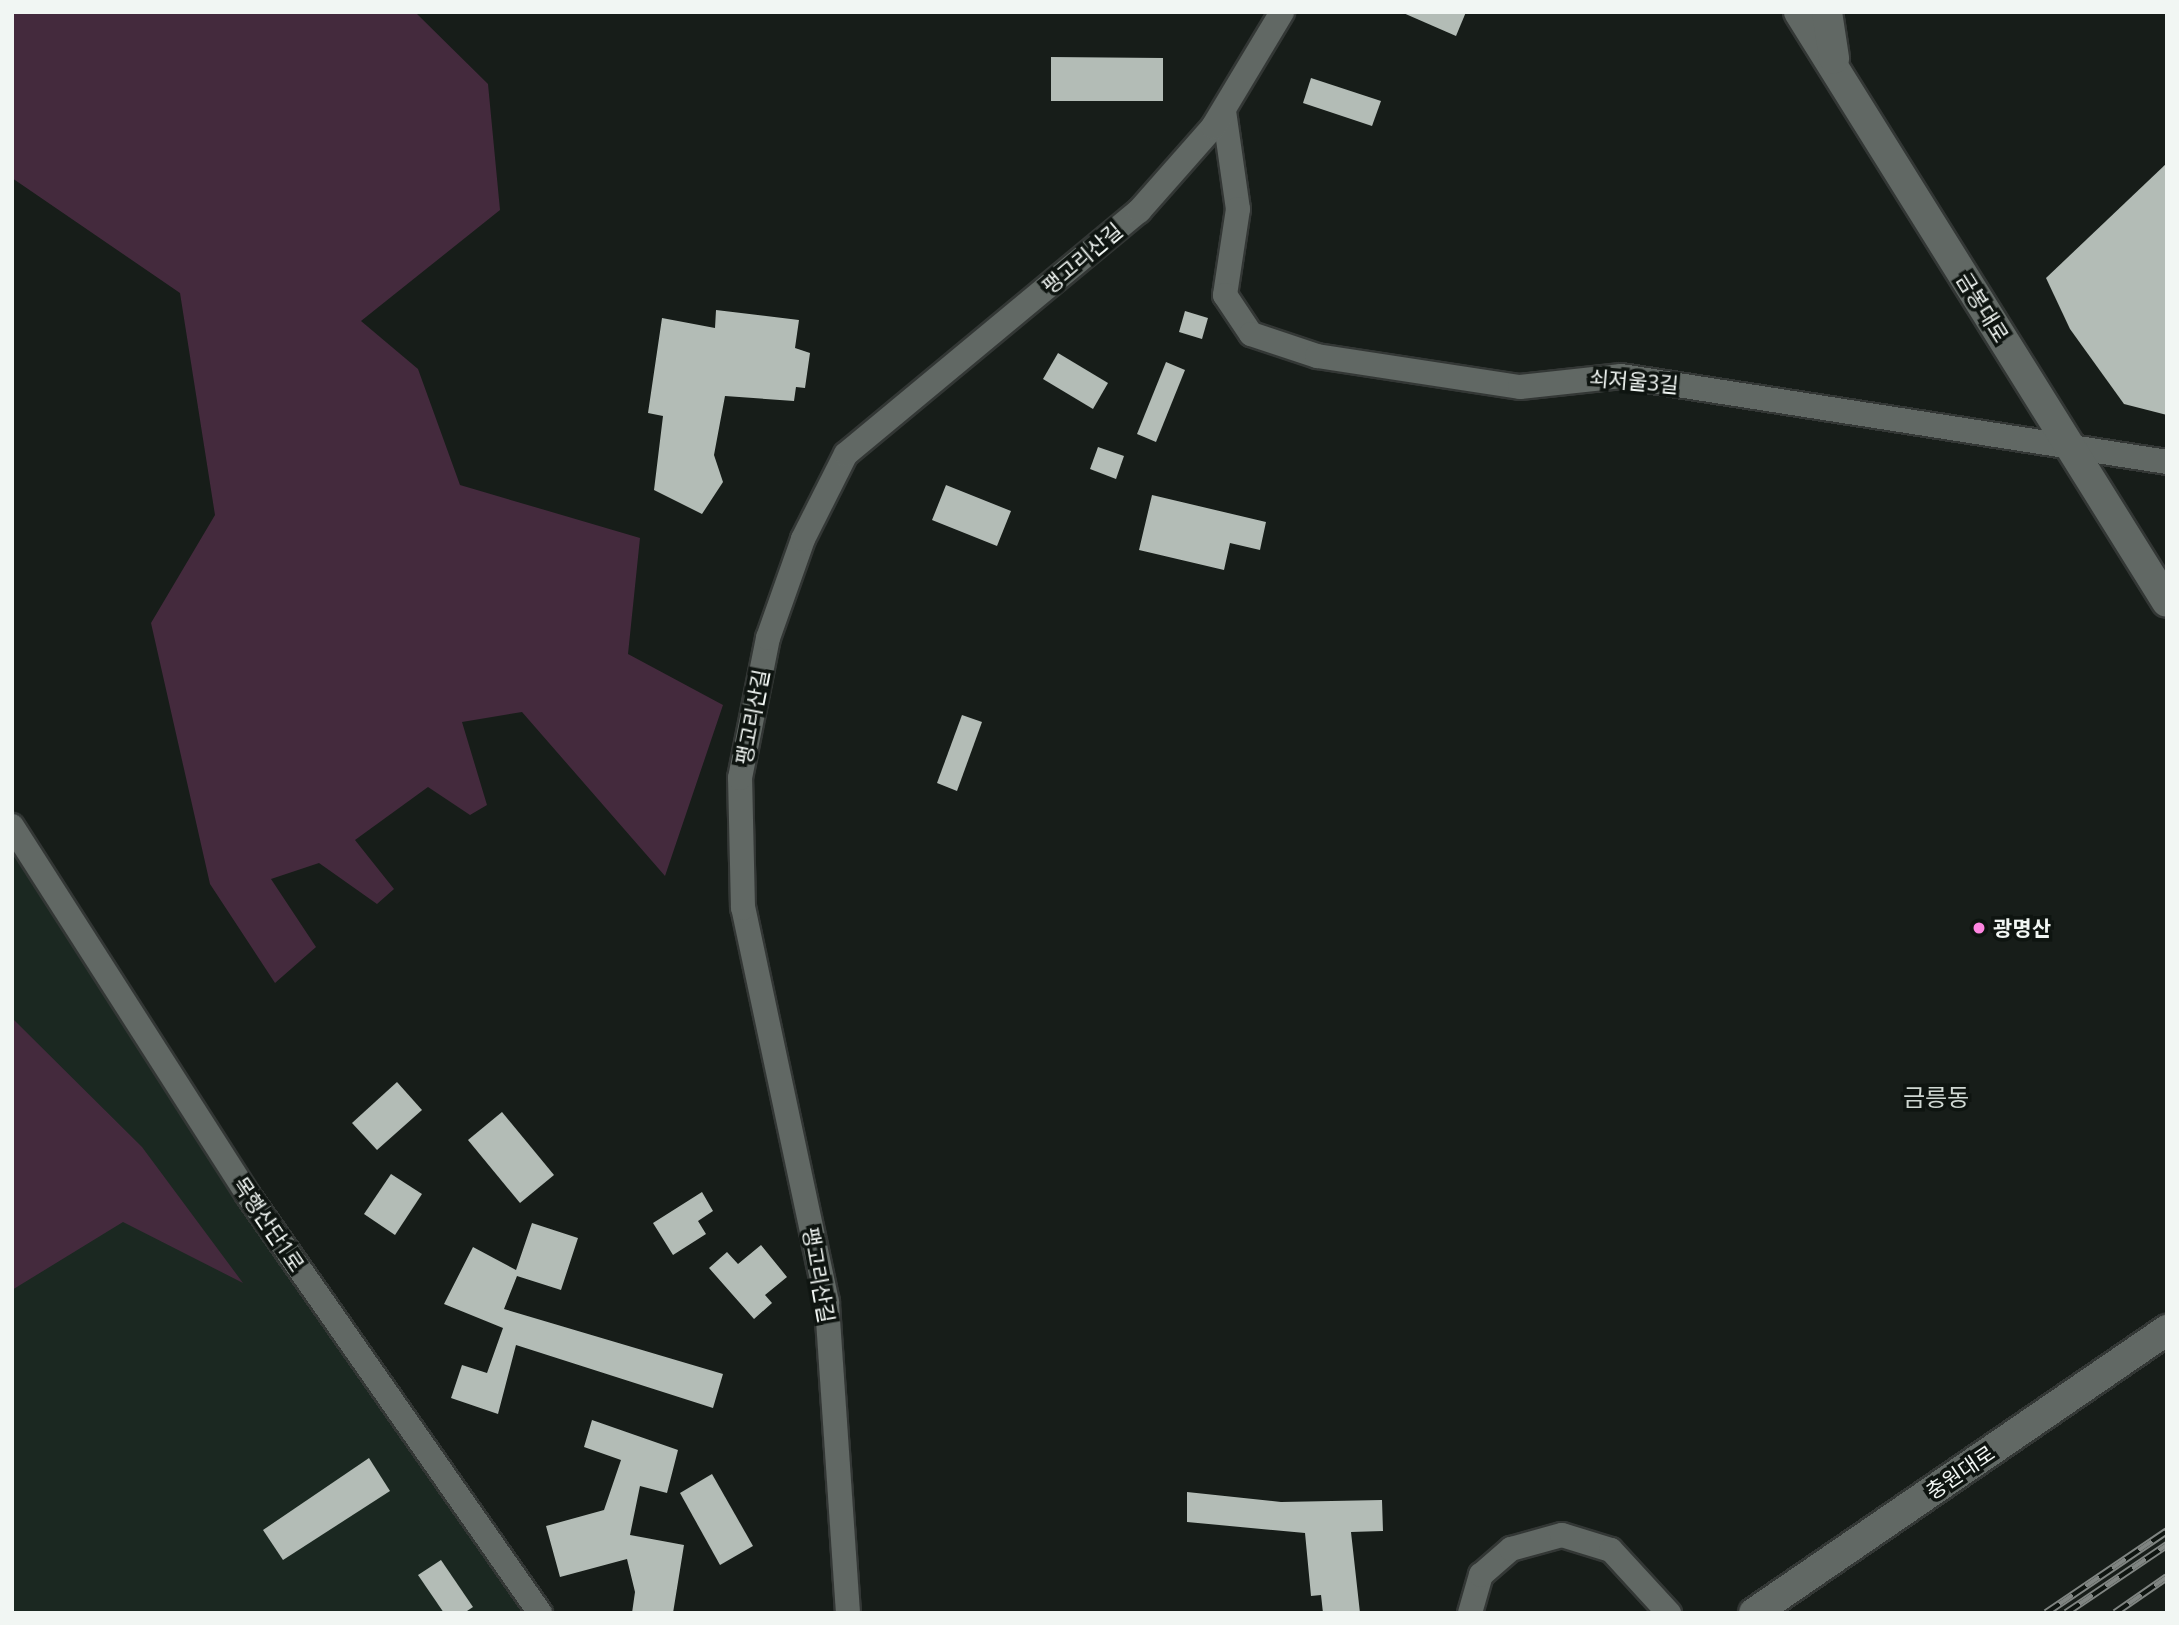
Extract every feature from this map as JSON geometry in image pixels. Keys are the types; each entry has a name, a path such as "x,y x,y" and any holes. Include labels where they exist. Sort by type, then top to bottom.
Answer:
{"street":[{"name":"팽고리산길","path":"848,1613 827,1301 743,908 740,778 768,638 803,539 846,454 1139,211 1224,111 1282,12"},
{"name":"금봉대로","path":"1799,12 2167,602"},
{"path":"1827,12 1836,72"},
{"name":"쇠저울3길","path":"1224,111 1238,209 1225,295 1251,334 1317,356 1520,387 1621,376 2072,450 2167,463"},
{"name":"목행산단1로","path":"12,826 248,1195 540,1613"},
{"name":"충원대로","path":"1754,1613 2167,1330"},
{"path":"1469,1613 1481,1575 1511,1549 1562,1535 1611,1550 1669,1613"}],"shaded area":[{"path":"12,12 415,12 488,84 500,210 361,321 418,369 460,485 640,538 628,654 723,705 665,876 522,712 462,722 487,805 470,815 428,787 355,840 394,889 377,904 319,863 271,879 316,947 275,983 210,884 151,623 215,515 180,293 12,178"},
{"path":"12,838 550,1613 12,1613"},
{"path":"12,1018 142,1147 243,1283 123,1222 12,1290"}],"building":[{"path":"1401,12 1466,12 1456,36"},
{"path":"1051,57 1163,58 1163,101 1051,101"},
{"path":"1311,78 1381,101 1372,126 1303,103"},
{"path":"2167,163 2167,415 2124,404 2070,329 2046,278"},
{"path":"716,310 799,320 795,348 810,353 805,388 796,387 794,401 725,396 714,455 723,482 702,514 654,490 663,416 648,413 662,318 715,328"},
{"path":"1185,311 1208,318 1202,339 1179,332"},
{"path":"1058,353 1108,383 1093,409 1043,379"},
{"path":"1166,362 1185,370 1156,442 1137,434"},
{"path":"1098,447 1124,456 1116,479 1090,469"},
{"path":"946,485 1011,511 997,546 932,520"},
{"path":"1152,495 1266,522 1260,550 1230,543 1224,570 1139,550"},
{"path":"962,715 982,722 957,791 937,783"},
{"path":"397,1082 422,1110 377,1150 352,1123"},
{"path":"502,1112 554,1175 520,1203 468,1140"},
{"path":"391,1174 422,1194 395,1235 364,1214"},
{"path":"702,1192 713,1211 698,1221 706,1234 673,1255 653,1223"},
{"path":"532,1223 578,1238 561,1290 517,1276 504,1309 723,1374 713,1408 516,1345 498,1414 451,1398 462,1365 487,1373 503,1328 444,1304 473,1247 516,1270"},
{"path":"761,1245 787,1277 765,1295 772,1303 754,1319 709,1268 727,1252 738,1264"},
{"path":"592,1420 678,1450 667,1493 640,1486 630,1535 684,1545 673,1613 632,1613 635,1592 627,1559 560,1577 546,1526 604,1510 621,1460 584,1447"},
{"path":"369,1458 390,1491 283,1560 263,1530"},
{"path":"712,1474 753,1546 720,1565 680,1493"},
{"path":"1187,1492 1281,1502 1382,1500 1383,1531 1351,1532 1360,1613 1323,1613 1321,1595 1311,1596 1305,1533 1187,1522"},
{"path":"441,1560 473,1607 464,1613 444,1613 418,1575"}],"railway":[{"path":"2046,1613 2167,1531"},
{"path":"2066,1613 2167,1545"},
{"path":"2115,1613 2167,1577"}],"place":[{"name":"광명산","path":"1979,928"}],"district":[{"name":"금릉동","path":"1936,1097"}]}
